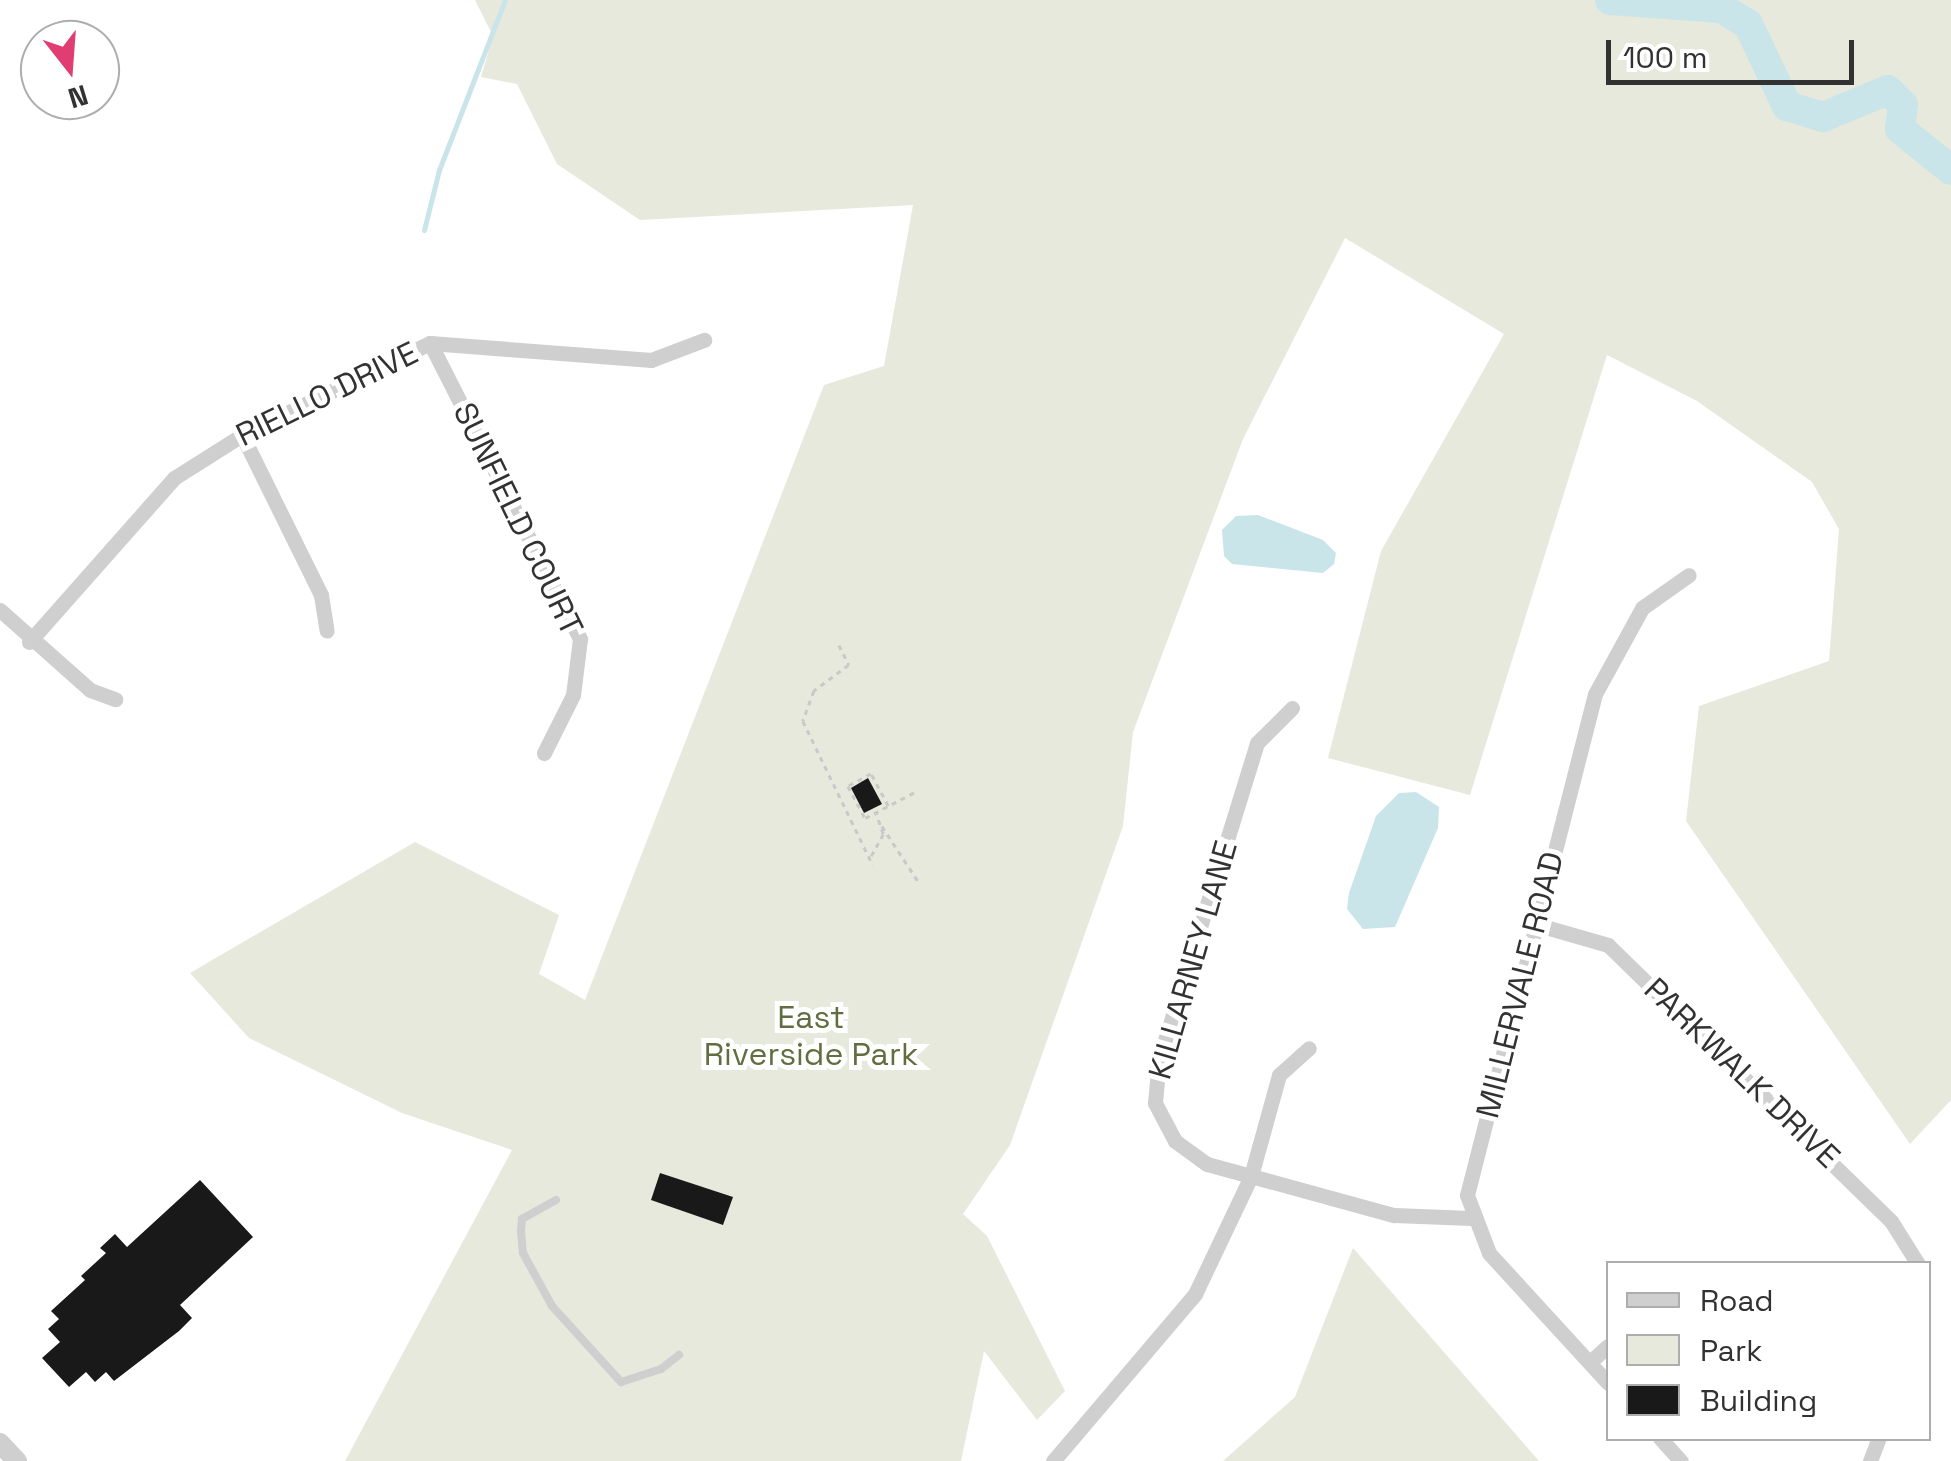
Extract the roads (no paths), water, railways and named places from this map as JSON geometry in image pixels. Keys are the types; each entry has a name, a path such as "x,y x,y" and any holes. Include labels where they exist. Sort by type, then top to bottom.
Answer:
{"street":[{"name":"RIELLO DRIVE","path":"30,642 174,478 242,435 430,343 651,360 704,340"},
{"name":"SUNFIELD COURT","path":"430,343 580,639 574,695 544,753"},
{"path":"242,435 321,595 326,631"},
{"name":"MILLERVALE ROAD","path":"1606,1381 1488,1253 1466,1195 1595,694 1642,608 1689,575"},
{"path":"0,610 30,642 90,690 115,699"},
{"name":"KILLARNEY LANE","path":"1292,708 1257,742 1155,1079 1156,1102 1174,1141 1207,1164 1394,1215 1472,1218"},
{"name":"PARKWALK DRIVE","path":"1535,924 1608,945 1891,1221 1916,1261"},
{"path":"1053,1461 1195,1294 1251,1176 1280,1075 1310,1048"},
{"path":"1590,1362 1606,1348"},
{"path":"1663,1441 1681,1461"},
{"path":"0,1443 17,1461"}],"lane":[{"path":"556,1200 522,1218 521,1232 523,1253 552,1306 622,1382 661,1369 679,1354"}],"water":[{"path":"1258,515 1323,540 1336,553 1334,564 1323,573 1232,564 1224,556 1222,530 1236,516"},
{"path":"1416,792 1439,807 1438,828 1395,927 1363,929 1347,909 1376,816 1399,793"}],"waterway":[{"path":"424,230 439,170 505,0"},
{"path":"1610,0 1721,8 1748,24 1787,106 1823,117 1888,90 1903,105 1900,129 1951,170"}],"park label":[{"name":"East Riverside Park","path":"811,1036"}]}
